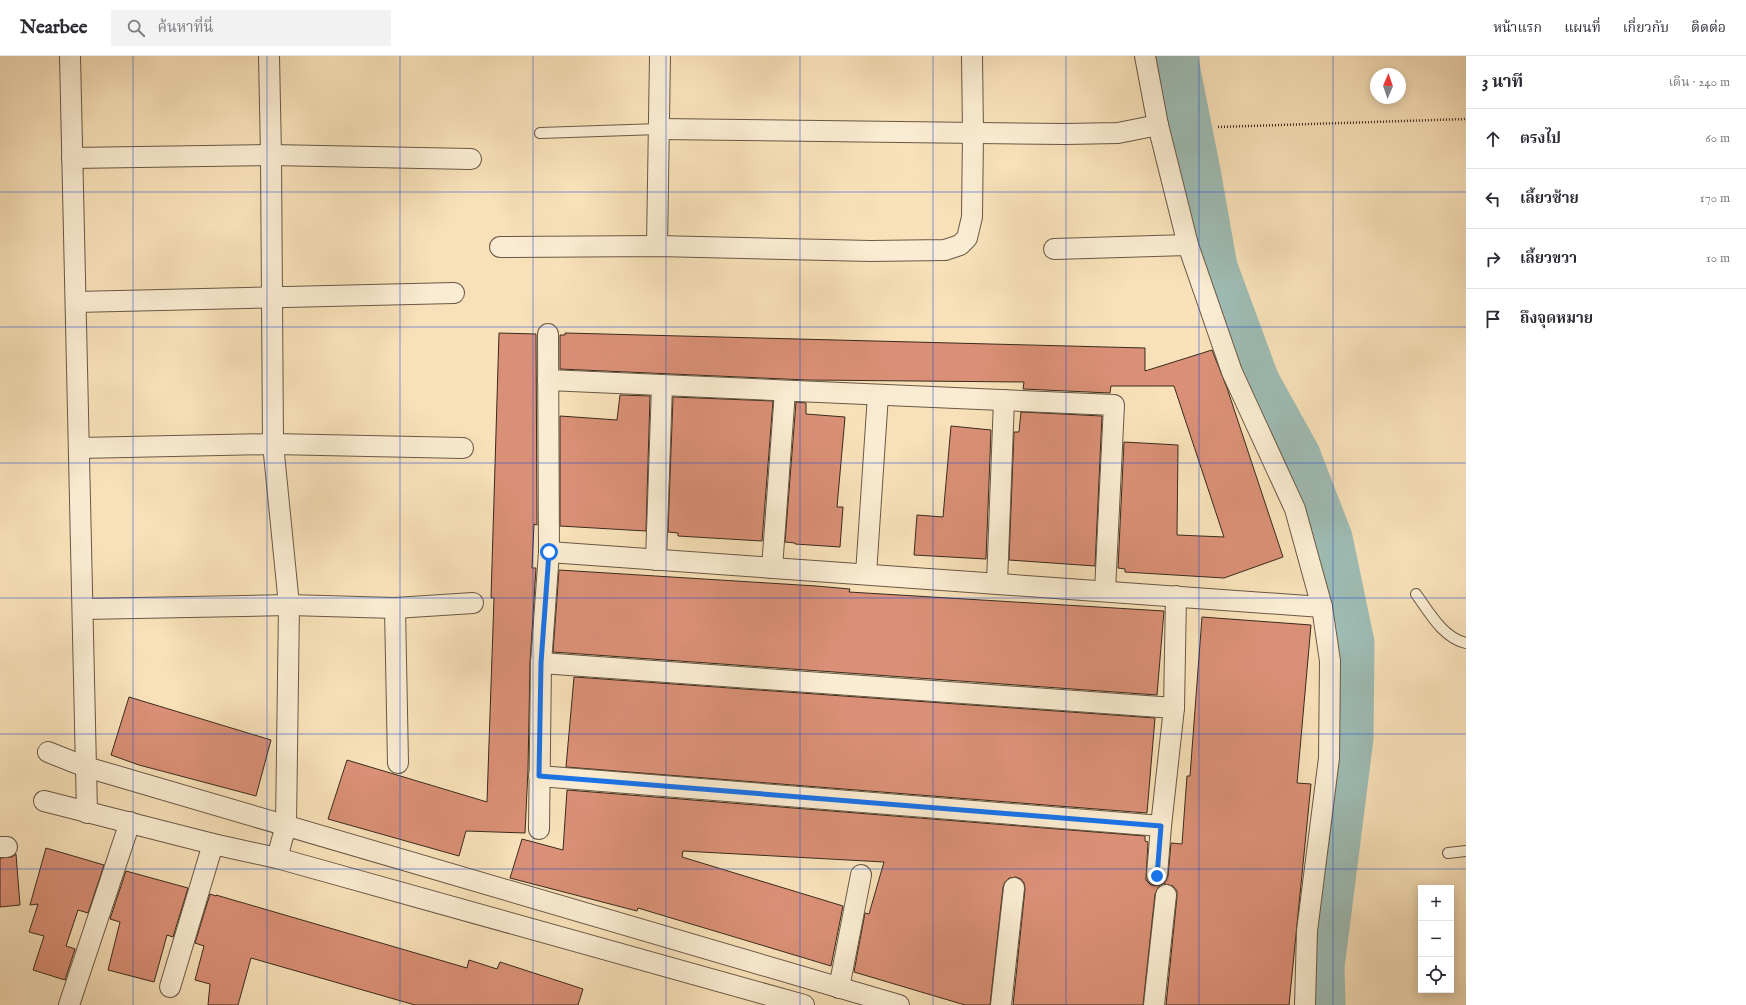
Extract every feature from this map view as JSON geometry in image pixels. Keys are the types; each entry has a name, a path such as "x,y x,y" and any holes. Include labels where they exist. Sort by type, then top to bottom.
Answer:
{"street":[{"path":"70,56 87,813"},
{"path":"268,56 271,155 274,444 288,606 286,825 277,858"},
{"path":"657,246 660,56"},
{"path":"500,247 657,246 878,251 945,250 960,245 967,238 972,217 972,56"},
{"path":"1145,56 1158,125 1188,245 1232,372 1296,509 1322,607 1330,661 1329,758 1307,931 1305,1005"},
{"path":"659,129 973,133 1118,133 1158,125"},
{"path":"72,158 271,155 471,159"},
{"path":"1054,249 1188,245"},
{"path":"76,302 454,293"},
{"path":"539,829 541,663 549,552 548,334"},
{"path":"548,380 1114,405 1105,591"},
{"path":"656,560 662,385"},
{"path":"772,568 785,391"},
{"path":"866,574 878,395"},
{"path":"997,583 1004,400"},
{"path":"79,448 274,444 463,448"},
{"path":"549,552 1322,607"},
{"path":"1157,876 1174,708 1176,596"},
{"path":"83,609 288,606 395,608 473,603"},
{"path":"395,608 398,763"},
{"path":"541,663 1174,708"},
{"path":"48,752 86,767 899,1005"},
{"path":"539,776 1161,826"},
{"path":"44,801 213,844 277,858 804,1005"},
{"path":"69,1005 130,822"},
{"path":"170,987 213,844"},
{"path":"839,988 861,875"},
{"path":"1001,1005 1014,888"},
{"path":"1154,1005 1166,895"}],"lane":[{"path":"540,133 659,129"},
{"path":"1416,594 1438,624 1455,639 1466,643"},
{"path":"1448,853 1466,851"}],"path":[{"path":"1218,127 1466,119"}],"building":[{"path":"499,333 536,334 537,525 534,524 532,568 536,568 530,663 525,833 466,831 459,856 328,819 347,760 487,802 494,598 491,598"},
{"path":"565,333 1145,348 1145,371 1212,350 1227,388 1283,557 1224,578 1125,572 1125,569 1118,568 1124,442 1178,445 1177,535 1224,537 1174,386 1111,386 1110,393 1023,389 1024,382 807,380 560,369 560,335 565,335"},
{"path":"620,395 650,396 646,531 560,526 560,416 617,420"},
{"path":"673,397 773,401 762,541 678,536 678,533 668,532"},
{"path":"796,402 806,403 806,414 845,417 837,507 843,507 840,547 785,542"},
{"path":"1021,412 1102,416 1095,566 1009,560 1014,432 1019,432"},
{"path":"951,426 991,430 986,559 914,555 917,515 943,517"},
{"path":"559,570 816,586 850,589 849,592 1164,611 1157,695 553,652"},
{"path":"1202,617 1311,625 1297,783 1311,784 1289,1005 1166,1005 1177,891 1173,886 1164,884 1168,876 1171,843 1182,844 1187,776 1190,776"},
{"path":"574,677 1155,718 1147,813 566,767"},
{"path":"129,697 271,740 256,796 139,765 111,755"},
{"path":"567,790 1145,836 1145,841 1148,842 1146,880 1151,885 1160,886 1155,894 1143,1005 1013,1005 1025,889 1024,883 1021,879 1016,877 1009,878 1003,887 990,1005 965,1005 854,972 865,913 869,914 884,862 683,851 682,857 843,906 831,966 638,908 637,911 510,878 522,839 563,850"},
{"path":"46,848 104,865 88,913 78,910 66,946 75,949 65,980 33,970 44,936 29,932 38,904 30,905"},
{"path":"16,854 20,905 0,907 0,858 12,857"},
{"path":"126,871 188,888 173,937 167,935 154,982 108,970 120,922 110,919"},
{"path":"210,894 467,968 469,960 497,969 500,962 583,989 578,1005 415,1005 251,958 238,1005 208,1005 210,984 195,980 204,946 195,943"}],"waterway":[{"path":"1176,56 1216,267 1258,381 1299,455 1331,538 1353,643 1352,738 1323,967 1324,1005"}],"route":[{"path":"549,552 541,663 539,776 1161,826 1157,876"}]}
